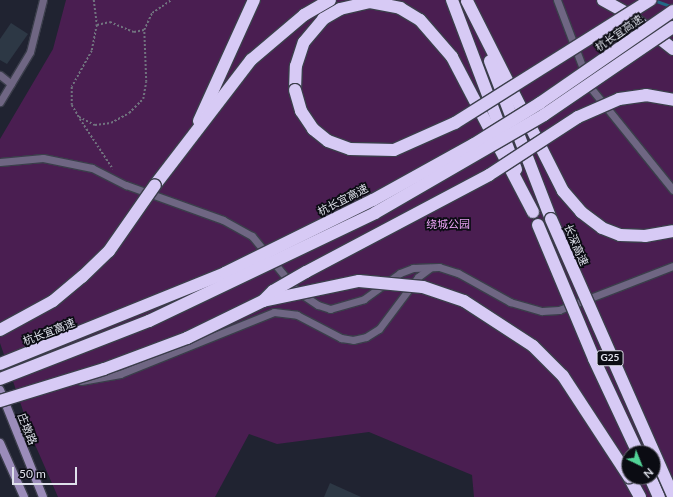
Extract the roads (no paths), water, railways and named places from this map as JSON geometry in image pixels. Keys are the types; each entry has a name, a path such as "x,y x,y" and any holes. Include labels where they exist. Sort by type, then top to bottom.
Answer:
{"highway":[{"path":"191,140 254,0"},
{"path":"0,330 53,301 109,251 155,185 251,60 304,15 330,0"},
{"name":"G25","path":"452,0 538,225 594,359 634,445"},
{"path":"603,0 630,15 673,48"},
{"path":"533,212 452,57 420,20 400,8 370,2 340,9 322,19 304,42 296,66 295,90 301,111 313,128 328,141 350,149 394,150 455,123 650,0"},
{"path":"467,1 563,191 581,212 602,228 620,235 671,232"},
{"name":"长深高速","path":"467,1 551,219 673,495"},
{"name":"杭长宜高速","path":"0,364 226,273 373,200 534,107 673,11"},
{"path":"0,379 149,322 375,213 525,127 673,27"},
{"path":"263,301 273,291 306,272 489,175 578,117 619,99 646,95 673,100"},
{"path":"3,403 111,367 187,338 263,301 359,281 390,282 423,287 464,301 533,346 563,376 621,465"},
{"path":"633,485 640,497"},
{"path":"654,485 659,497"}],"main road":[{"name":"庄墩路","path":"0,390 3,403 43,497"},
{"path":"0,443 24,497"}],"street":[{"path":"0,102 30,52 43,0"},
{"path":"557,0 590,87 673,190"},
{"path":"0,75 11,84"},
{"path":"0,162 43,158 92,168 126,185 241,229 252,236 297,291 318,305 330,309 364,299 400,273 431,268 458,273 510,302 542,312 559,310 673,266"},
{"path":"3,403 56,386 120,374 274,312 297,315 341,338 353,340 366,337 379,328 418,276 431,268"}],"waterway":[{"path":"654,0 673,7"}],"park label":[{"name":"绕城公园","path":"448,224"}]}
